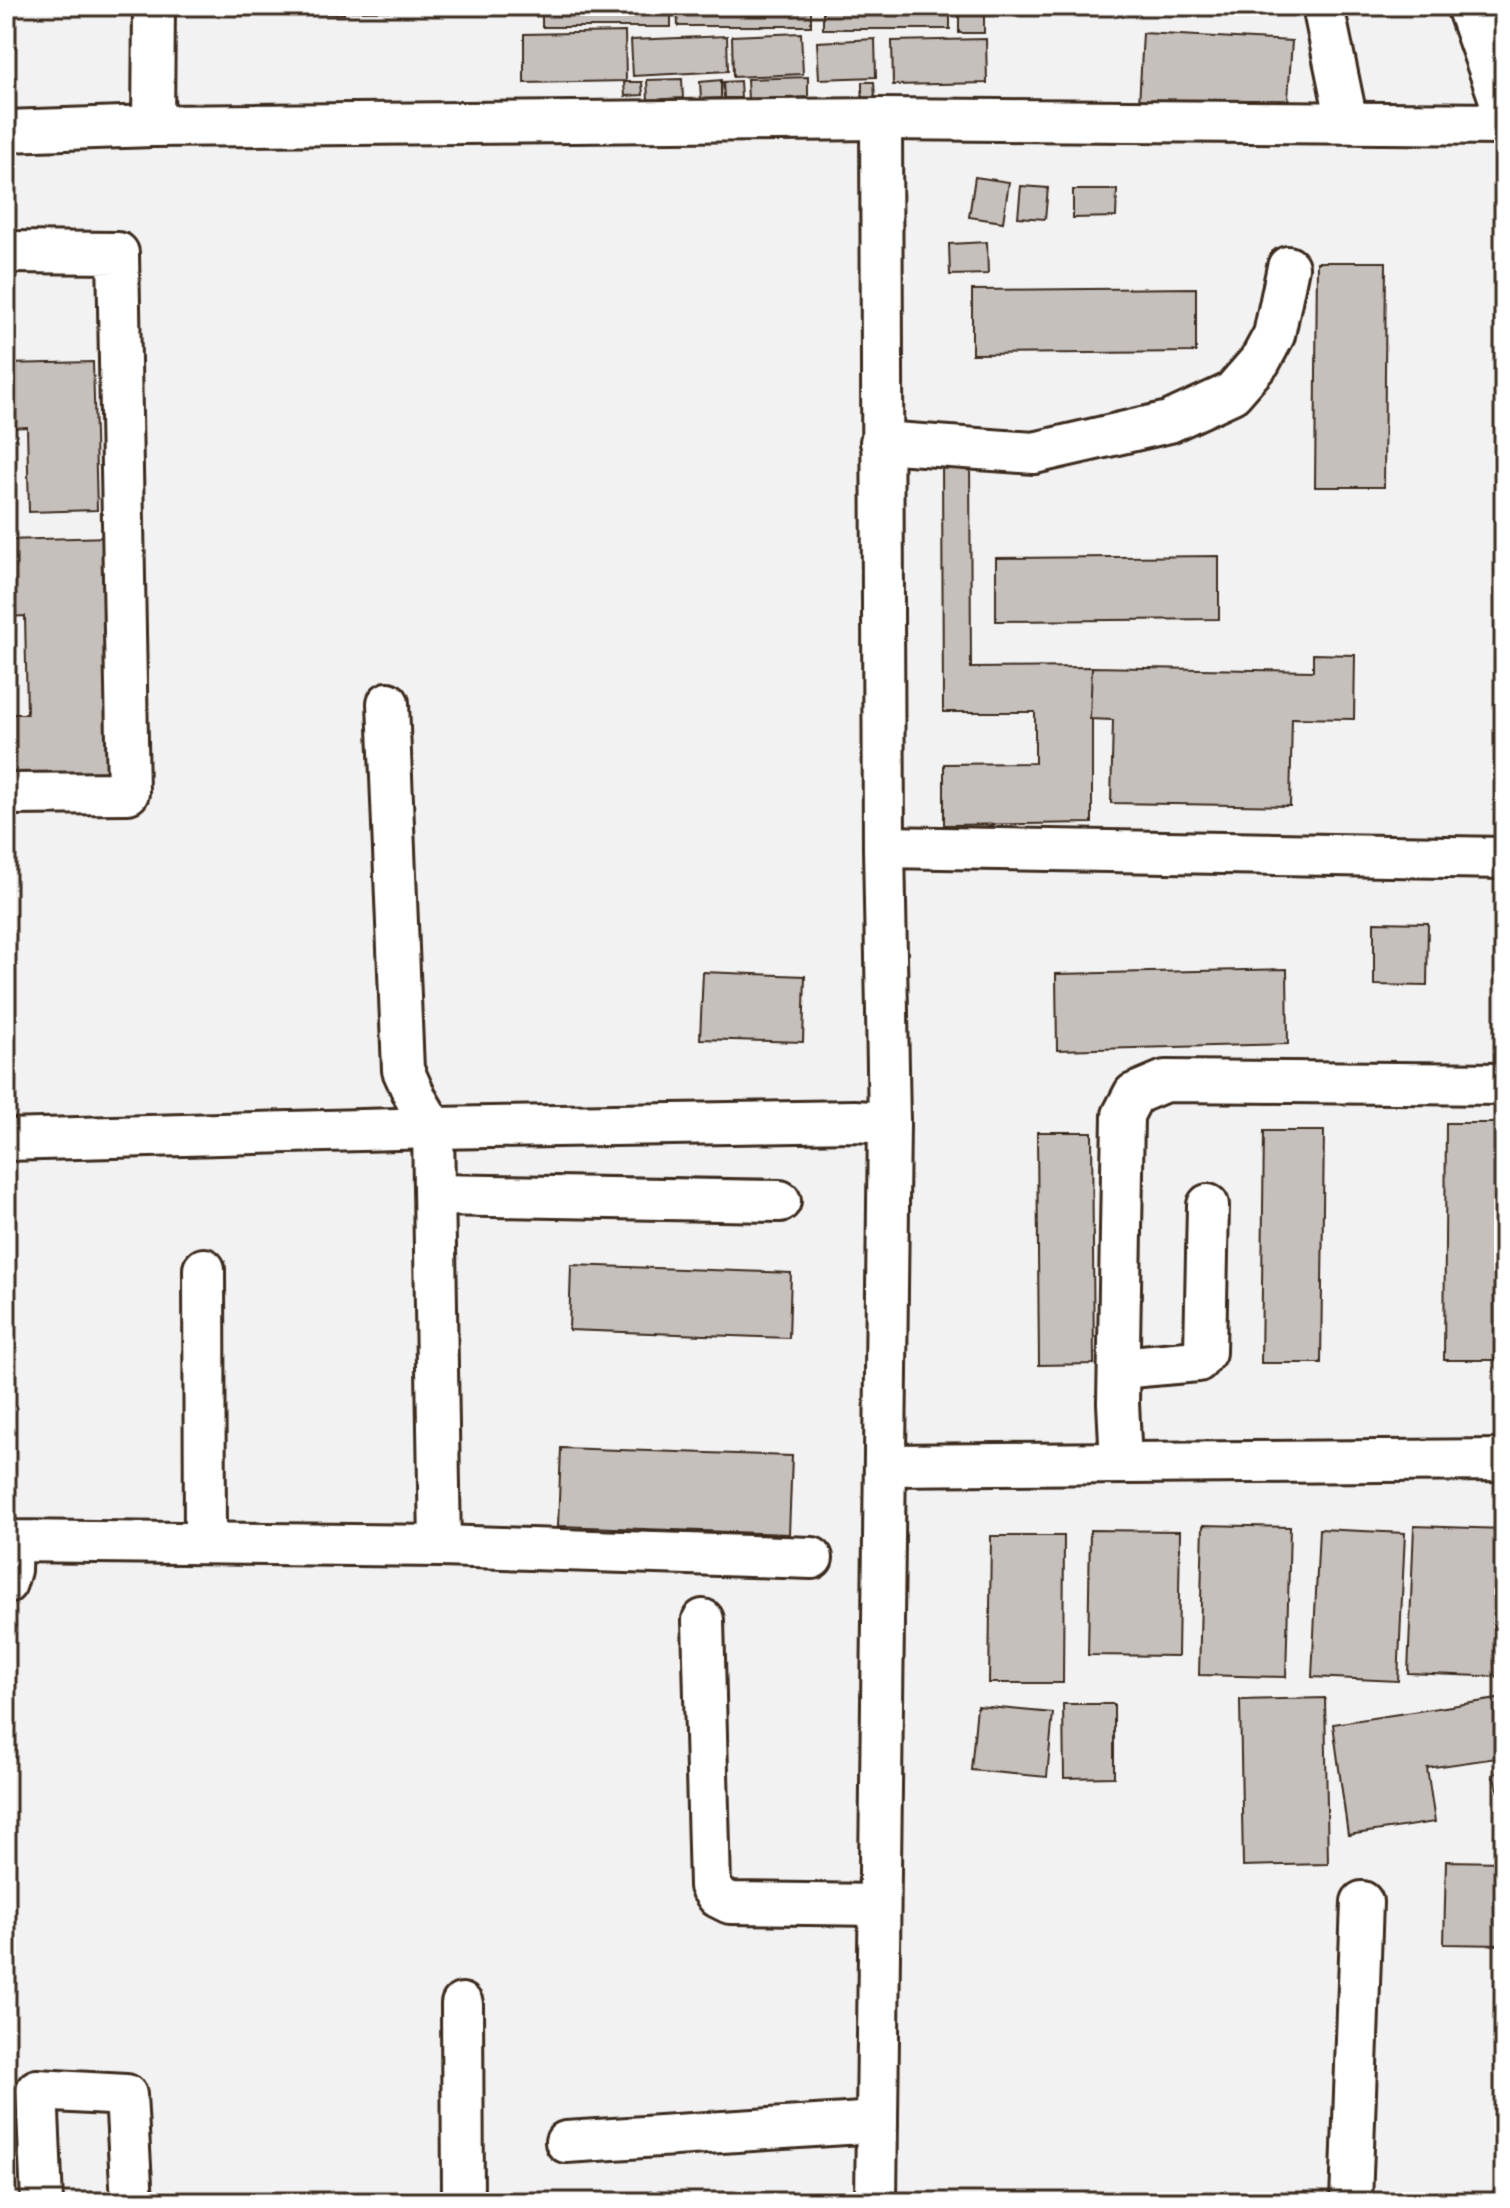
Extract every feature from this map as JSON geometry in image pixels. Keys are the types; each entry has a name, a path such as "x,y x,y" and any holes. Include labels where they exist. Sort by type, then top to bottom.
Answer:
{"street":[{"path":"153,126 154,6"},
{"path":"1323,6 1347,122"},
{"path":"1467,6 1504,111"},
{"path":"876,2202 889,1123 884,847 881,119"},
{"path":"6,131 153,126 881,119 1504,124"},
{"path":"6,252 118,253 128,793 6,794"},
{"path":"881,442 1034,453 1169,422 1232,393 1260,361 1274,335 1288,267"},
{"path":"388,703 403,1070 433,1128 440,1546"},
{"path":"884,847 1504,858"},
{"path":"1121,1463 1119,1368 1123,1115 1134,1094 1165,1081 1504,1084"},
{"path":"6,1140 433,1128 889,1123"},
{"path":"435,1195 780,1201"},
{"path":"1119,1368 1198,1361 1205,1352 1208,1205"},
{"path":"204,1269 205,1543"},
{"path":"885,1465 1504,1460"},
{"path":"6,1583 10,1570 9,1540 440,1546 812,1558"},
{"path":"703,1620 710,1886 718,1897 730,1903 879,1905"},
{"path":"1351,2202 1362,1902"},
{"path":"462,2004 463,2202"},
{"path":"42,2202 37,2090 126,2095 132,2202"},
{"path":"566,2142 877,2122"}],"building":[{"path":"243,6 344,6 344,14 243,13"},
{"path":"348,6 478,6 478,10 348,11"},
{"path":"542,6 671,6 671,27 542,27"},
{"path":"677,6 811,6 811,26 678,26"},
{"path":"823,6 950,7 950,29 823,29"},
{"path":"959,13 984,13 984,33 959,33"},
{"path":"625,32 626,81 524,83 524,34"},
{"path":"801,33 803,74 733,77 732,36"},
{"path":"1143,33 1292,41 1287,113 1139,105"},
{"path":"727,36 728,71 633,76 631,40"},
{"path":"875,39 876,77 819,79 817,42"},
{"path":"986,39 987,83 893,85 892,41"},
{"path":"808,77 808,97 748,100 747,79"},
{"path":"682,79 683,98 648,100 647,80"},
{"path":"721,80 721,98 701,99 700,82"},
{"path":"740,81 741,98 724,98 723,82"},
{"path":"624,82 642,82 643,95 625,96"},
{"path":"862,82 874,82 875,98 862,98"},
{"path":"975,177 1009,182 1003,222 969,217"},
{"path":"1021,186 1048,188 1045,219 1018,217"},
{"path":"1073,190 1117,190 1116,217 1073,218"},
{"path":"987,242 988,274 950,275 949,244"},
{"path":"1317,262 1386,262 1384,487 1315,487"},
{"path":"1196,288 1196,352 972,354 972,290"},
{"path":"93,362 97,510 29,512 27,427 6,428 6,364"},
{"path":"942,456 970,456 971,668 1092,667 1092,823 944,825 944,764 1035,763 1035,712 943,712"},
{"path":"109,537 113,779 6,782 6,714 27,714 25,616 6,617 6,540"},
{"path":"1219,556 1219,619 996,621 996,558"},
{"path":"1313,654 1355,655 1354,719 1292,718 1290,806 1111,803 1113,720 1090,719 1092,667 1313,671"},
{"path":"1374,922 1428,923 1427,986 1374,985"},
{"path":"1287,969 1288,1044 1057,1050 1056,974"},
{"path":"703,972 805,976 803,1042 700,1039"},
{"path":"1446,1123 1504,1123 1504,1360 1444,1360"},
{"path":"1264,1131 1324,1131 1321,1363 1261,1363"},
{"path":"1037,1132 1092,1132 1094,1364 1039,1365"},
{"path":"571,1265 791,1273 789,1338 569,1330"},
{"path":"561,1448 792,1456 789,1534 558,1526"},
{"path":"1203,1525 1290,1527 1286,1677 1199,1675"},
{"path":"1414,1526 1504,1529 1504,1677 1408,1673"},
{"path":"1319,1529 1405,1533 1398,1681 1312,1677"},
{"path":"1090,1530 1180,1531 1178,1656 1088,1655"},
{"path":"991,1536 1064,1536 1063,1683 989,1683"},
{"path":"1325,1698 1328,1864 1243,1866 1240,1700"},
{"path":"1504,1698 1504,1757 1427,1768 1435,1822 1348,1835 1333,1724"},
{"path":"1063,1704 1114,1704 1114,1777 1064,1778"},
{"path":"977,1706 1053,1713 1047,1777 971,1770"},
{"path":"1504,1770 1504,1803 1492,1775"},
{"path":"1446,1861 1504,1862 1504,1945 1444,1944"}]}
